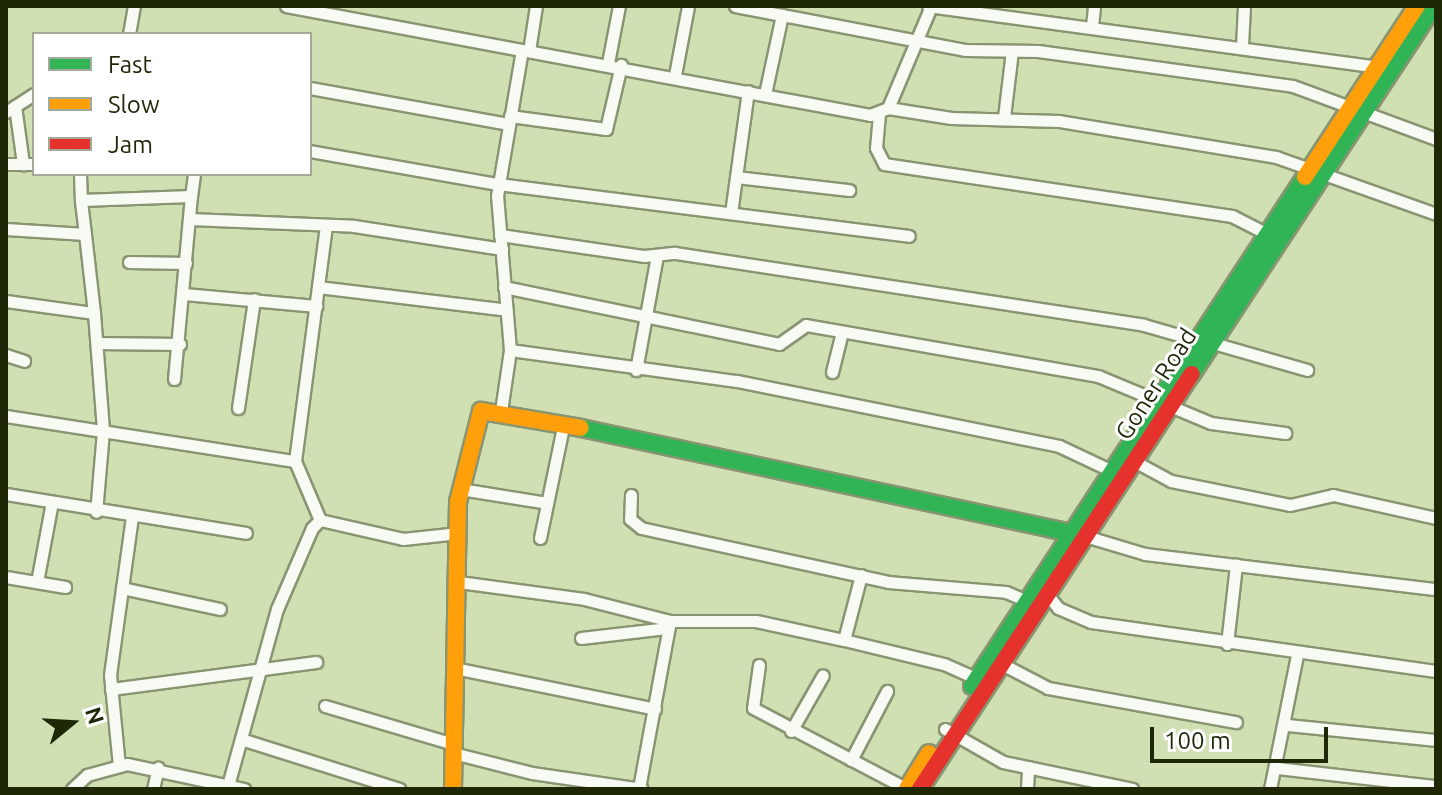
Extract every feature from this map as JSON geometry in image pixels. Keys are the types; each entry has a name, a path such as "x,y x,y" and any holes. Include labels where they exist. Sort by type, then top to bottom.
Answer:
{"street":[{"path":"129,32 134,6"},
{"path":"288,6 765,94 951,118 1004,117 1250,152 1436,214"},
{"path":"501,411 510,350 498,184 509,120 536,6"},
{"path":"312,88 509,120 606,129 619,6"},
{"path":"675,75 687,6"},
{"path":"735,6 920,41 1278,84 1358,107 1434,139 1436,123"},
{"path":"1266,233 1232,216 884,164 876,148 884,111 920,41 930,6 1242,45 1377,67"},
{"path":"1092,26 1094,6"},
{"path":"1242,45 1244,6"},
{"name":"Goner Road","path":"1358,107 1377,67 1417,6"},
{"name":"Goner Road","path":"907,789 1000,663 1046,593 1114,472 1165,402 1358,107 1434,6"},
{"path":"765,94 782,15"},
{"path":"1004,117 1012,51"},
{"path":"731,213 748,91"},
{"path":"6,164 28,164 10,109 32,95"},
{"path":"312,151 498,184 909,236"},
{"name":"Goner Road","path":"1204,341 1266,233 1317,172"},
{"path":"80,176 103,431 96,512"},
{"path":"174,379 180,344 194,176"},
{"path":"736,177 849,190"},
{"path":"81,200 191,196"},
{"path":"190,219 326,226 502,249"},
{"path":"320,520 295,461 326,226"},
{"path":"6,229 85,234"},
{"path":"500,235 657,256 675,253 1144,325 1307,370"},
{"path":"636,370 657,256"},
{"path":"129,262 186,263"},
{"path":"318,287 507,310"},
{"path":"504,287 647,313 779,344 789,343 801,325 1098,376 1211,423 1285,433"},
{"path":"184,294 316,306"},
{"path":"238,408 254,299"},
{"path":"6,301 94,313"},
{"path":"832,372 842,332"},
{"path":"97,343 180,344"},
{"path":"510,350 636,370 737,381 1059,446 1114,472"},
{"path":"6,355 24,361"},
{"name":"Goner Road","path":"920,789 977,679 1027,601 1134,461 1165,402"},
{"path":"453,789 459,669 460,489 478,414 501,411 564,422 1079,534 1145,554 1436,589"},
{"path":"6,416 295,461"},
{"path":"540,538 564,422"},
{"path":"1134,461 1171,481 1290,505 1333,495 1436,518"},
{"path":"460,489 547,503"},
{"path":"6,494 96,512 246,533"},
{"path":"631,495 630,519 641,528 861,575 942,590 1006,592 1027,601"},
{"path":"37,582 52,502"},
{"path":"119,766 111,689 132,517"},
{"path":"320,520 403,539 459,533"},
{"path":"228,786 244,740 277,609 305,539 320,520"},
{"path":"1227,644 1236,565"},
{"path":"844,640 861,575"},
{"path":"6,577 65,587"},
{"path":"459,582 584,599 669,625"},
{"path":"122,588 220,609"},
{"path":"1046,593 1073,618 1297,655 1436,671"},
{"path":"581,638 669,625 756,621 944,664 977,679"},
{"path":"325,706 532,773 640,789 669,625"},
{"path":"1270,789 1288,725 1297,655"},
{"path":"111,689 316,662"},
{"path":"1000,663 1048,688 1236,722"},
{"path":"759,665 753,708 791,731 907,789"},
{"path":"459,669 655,709"},
{"path":"791,731 823,675"},
{"path":"851,760 887,691"},
{"path":"1288,725 1436,740"},
{"path":"948,732 1028,767 1132,789"},
{"path":"244,740 399,789"},
{"path":"72,789 87,775 119,766 158,768 244,789"},
{"path":"1027,789 1028,767"},
{"path":"153,789 158,768"},
{"path":"1277,768 1436,786"}],"traffic: fast":[{"path":"1192,374 1434,6"},
{"path":"972,686 1305,177"},
{"path":"581,428 1085,536"}],"traffic: slow":[{"path":"1305,177 1417,6"},
{"path":"453,789 458,502 481,411 581,428"},
{"path":"907,789 929,753"}],"traffic: jam":[{"path":"920,789 1192,374"}]}
